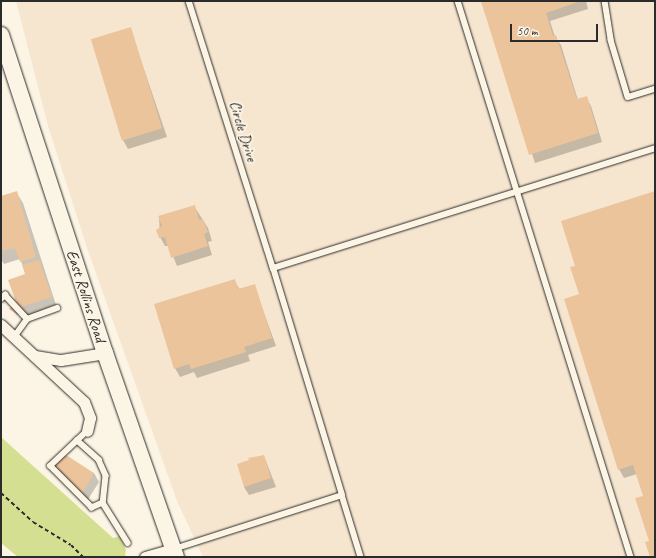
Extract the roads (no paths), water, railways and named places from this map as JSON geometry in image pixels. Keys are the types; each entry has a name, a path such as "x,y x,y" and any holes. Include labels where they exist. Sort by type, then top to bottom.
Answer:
{"main road":[{"name":"East Rollins Road","path":"1,35 105,353 174,553"}],"street":[{"path":"1,325 84,402 90,418 87,431"},
{"path":"35,356 61,360 105,353"},
{"path":"145,557 174,553"}],"lane":[{"name":"Circle Drive","path":"189,1 273,268 342,495"},
{"path":"458,1 518,189 631,557"},
{"path":"605,1 611,40 628,97 655,89"},
{"path":"273,268 518,189 655,148"},
{"path":"1,299 5,295 27,318"},
{"path":"14,337 27,318 57,308"},
{"path":"87,431 50,466 92,508 103,503"},
{"path":"77,440 99,460 106,476 103,503 128,543"},
{"path":"174,553 342,495 361,557"}]}
